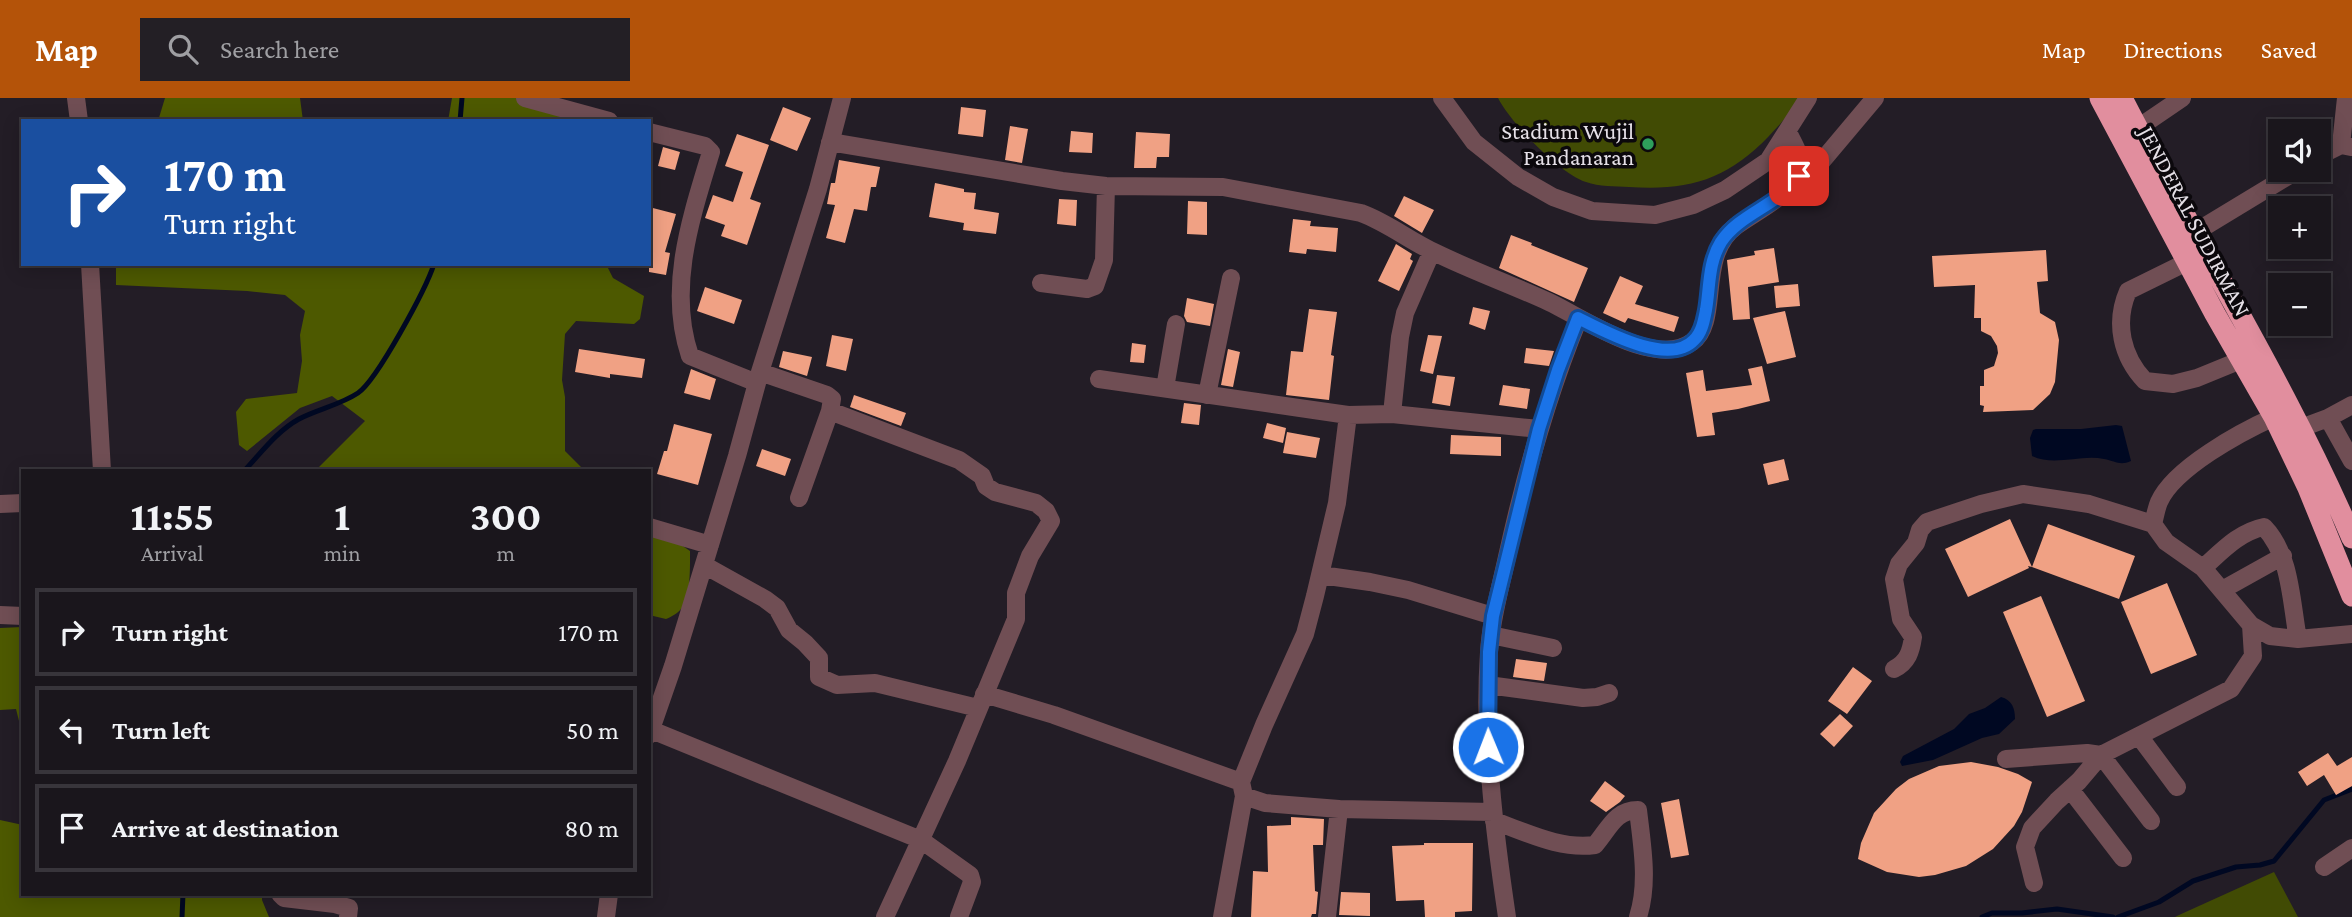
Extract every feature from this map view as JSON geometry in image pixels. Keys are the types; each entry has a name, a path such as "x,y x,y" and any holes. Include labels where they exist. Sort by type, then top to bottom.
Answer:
{"highway":[{"name":"JENDERAL SUDIRMAN","path":"2100,98 2187,262 2274,417 2308,488 2352,596"},
{"name":"JENDERAL SUDIRMAN","path":"2122,98 2301,428 2352,538"}],"street":[{"path":"76,98 79,119"},
{"path":"525,98 603,119"},
{"path":"651,728 704,565 758,378 818,189 842,98"},
{"path":"1443,98 1474,142 1518,177 1553,197 1592,211 1655,215 1693,205 1725,190 1768,161 1808,98"},
{"path":"1799,176 1822,162 1875,98"},
{"path":"2138,128 2182,98"},
{"path":"2346,98 2347,146"},
{"path":"651,132 705,146 711,152 695,204 681,271 680,306 690,356 758,378 827,395 832,399 799,498"},
{"path":"830,142 1008,173 1106,186 1223,187 1361,213 1381,220 1432,251 1552,303 1612,335 1647,347 1667,350 1682,347 1694,340 1702,327 1714,257 1721,243 1731,230 1791,188 1799,176 1799,154 1788,132"},
{"path":"2194,233 2278,182"},
{"path":"1041,283 1087,289 1095,286 1104,260 1106,186"},
{"path":"1392,414 1405,313 1432,251"},
{"path":"2187,262 2128,291 2120,315 2121,336 2132,367 2145,381 2173,384 2197,378 2241,360"},
{"path":"90,266 102,469"},
{"path":"1207,394 1231,278"},
{"path":"1507,917 1493,817 1488,736 1488,685 1493,616 1539,429 1578,318"},
{"path":"1165,388 1176,324"},
{"path":"1099,379 1348,415 1392,414 1539,429"},
{"path":"2301,428 2352,405"},
{"path":"830,411 959,460 982,476 986,486 995,492 1036,503 1046,511 1051,520 1030,556 1016,593 1016,619 957,761 885,917"},
{"path":"1222,917 1243,789 1264,724 1304,635 1321,575 1337,503 1348,415"},
{"path":"2153,524 2160,500 2178,477 2230,438 2274,417"},
{"path":"2328,418 2352,461"},
{"path":"1895,669 1903,665 1910,652 1913,637 1901,619 1894,579 1899,564 1916,542 1920,530 1927,522 1981,504 2023,494 2089,504 2153,524 2166,542 2203,568 2251,625 2270,636 2298,639 2352,635"},
{"path":"0,505 21,503"},
{"path":"2203,568 2233,541 2250,530 2264,527 2273,536 2283,556 2298,639"},
{"path":"651,528 710,545"},
{"path":"2222,590 2283,556"},
{"path":"704,565 765,598 777,608 789,630 819,658 819,677 837,685 875,683 1054,715 1243,789 1265,803 1493,817 1556,842 1580,847 1595,845 1619,814 1639,810 1644,860 1642,903 1638,917"},
{"path":"1321,575 1408,590 1493,616"},
{"path":"0,615 21,616"},
{"path":"2034,883 2025,847 2032,828 2101,755 2231,689 2253,656 2251,625"},
{"path":"1491,635 1553,648"},
{"path":"1488,685 1583,698 1609,693"},
{"path":"651,731 921,839 970,876 972,882 959,917"},
{"path":"2139,736 2177,787"},
{"path":"2006,759 2087,753 2101,755 2151,821"},
{"path":"2070,789 2123,858"},
{"path":"1327,917 1339,809"},
{"path":"2324,867 2352,848"},
{"path":"282,896 349,908 348,917"},
{"path":"608,917 609,896"}],"green space":[{"path":"165,98 300,98 303,119 159,119"},
{"path":"452,98 533,98 574,119 448,119"},
{"name":"Stadium Wujil Pandanaran","path":"1498,98 1799,98 1769,136 1722,173 1688,184 1650,188 1596,185 1575,177 1537,146 1513,120"},
{"path":"116,266 607,266 613,278 644,296 640,319 634,324 576,321 565,334 562,380 565,397 565,451 581,469 317,469 365,421 332,396 300,408 247,451 239,445 236,412 246,399 297,393 302,361 300,335 305,311 285,295 116,285"},
{"path":"651,536 677,542 690,551 687,598 680,610 666,619 651,615"},
{"path":"21,627 21,729 16,709 0,710 0,628"},
{"path":"0,820 21,825 21,896 262,896 269,917 0,917"},
{"path":"2274,872 2298,917 2175,917 2179,915"}],"water":[{"path":"2122,426 2131,461 2121,463 2095,458 2050,460 2032,456 2030,438 2033,430"},
{"path":"2001,697 2012,705 2015,719 1999,734 1982,738 1933,760 1902,766 1900,762 1903,756 1954,729 1969,714 1985,708"}],"building":[{"path":"783,107 811,118 797,151 770,140"},
{"path":"961,107 986,110 983,137 958,134"},
{"path":"1010,126 1028,129 1022,163 1005,160"},
{"path":"1071,131 1093,133 1092,153 1069,152"},
{"path":"1136,132 1170,134 1169,157 1157,157 1156,168 1134,168"},
{"path":"737,134 769,145 750,199 761,203 747,245 721,236 725,225 705,218 713,195 733,202 743,172 725,166"},
{"path":"663,147 680,152 675,170 658,166"},
{"path":"839,160 880,167 876,187 871,187 867,211 854,209 845,243 826,238 835,205 827,204 831,183 835,183"},
{"path":"935,183 976,193 974,209 999,213 996,234 963,230 964,223 929,217"},
{"path":"1404,196 1434,210 1422,233 1394,216"},
{"path":"1059,199 1077,200 1076,226 1057,224"},
{"path":"1188,201 1207,202 1207,235 1187,234"},
{"path":"651,208 676,214 665,252 670,253 666,275 649,272"},
{"path":"1293,219 1311,221 1310,226 1338,228 1336,252 1307,249 1306,254 1289,252"},
{"path":"1511,235 1588,268 1574,302 1499,268"},
{"path":"1396,244 1412,254 1410,259 1413,261 1399,291 1378,281"},
{"path":"1774,248 1779,282 1748,287 1750,319 1733,320 1727,260"},
{"path":"2046,250 2048,281 2037,282 2040,313 2055,322 2059,340 2055,382 2050,394 2033,410 1983,412 1984,406 1980,405 1980,386 1984,386 1984,370 1994,366 1997,346 1991,336 1981,331 1981,318 1974,318 1975,285 1934,287 1932,256"},
{"path":"1620,276 1643,286 1635,304 1679,317 1674,332 1628,318 1625,323 1603,313"},
{"path":"1798,284 1800,306 1776,308 1774,286"},
{"path":"705,287 742,300 734,324 697,311"},
{"path":"1187,298 1214,304 1210,326 1187,322 1184,316"},
{"path":"1473,307 1490,311 1485,330 1469,324"},
{"path":"1309,309 1337,312 1329,400 1286,395 1291,351 1303,352"},
{"path":"1785,311 1796,357 1767,364 1753,318"},
{"path":"832,335 853,339 846,371 826,366"},
{"path":"1428,335 1442,336 1433,374 1420,371"},
{"path":"1132,343 1146,345 1144,363 1130,362"},
{"path":"1526,348 1554,351 1549,366 1524,363"},
{"path":"579,349 645,359 642,378 610,374 610,378 575,372"},
{"path":"1228,349 1240,352 1233,387 1221,385"},
{"path":"783,351 812,357 807,376 779,367"},
{"path":"1762,366 1770,401 1712,413 1715,435 1697,437 1686,373 1703,370 1706,391 1752,385 1748,369"},
{"path":"691,369 716,379 710,400 684,393"},
{"path":"1437,375 1455,377 1450,406 1432,403"},
{"path":"1503,385 1530,389 1527,409 1499,405"},
{"path":"854,395 906,413 901,426 850,407"},
{"path":"1184,403 1201,405 1199,425 1181,423"},
{"path":"1267,423 1286,428 1283,443 1263,438"},
{"path":"674,424 712,434 698,485 657,474"},
{"path":"1287,432 1320,438 1316,458 1283,453"},
{"path":"1451,435 1501,437 1501,456 1450,454"},
{"path":"762,449 791,459 785,476 756,466"},
{"path":"1784,459 1789,480 1768,485 1763,464"},
{"path":"2010,519 2032,567 2028,566 2029,568 1968,597 1945,549"},
{"path":"2048,524 2135,556 2119,599 2032,567"},
{"path":"2167,583 2197,655 2151,674 2121,602"},
{"path":"2041,596 2085,701 2047,717 2003,612"},
{"path":"1516,659 1547,663 1544,681 1513,677"},
{"path":"1853,667 1872,681 1847,714 1828,701"},
{"path":"1840,714 1853,726 1834,747 1820,734"},
{"path":"2328,753 2337,766 2352,757 2352,786 2336,795 2324,775 2307,786 2298,772"},
{"path":"1971,762 1998,767 2032,782 2022,812 2014,826 1993,849 1966,866 1919,877 1887,872 1858,859 1861,843 1874,813 1896,789 1909,779 1939,766"},
{"path":"1605,781 1625,796 1606,812 1590,801"},
{"path":"1679,799 1689,855 1671,858 1661,803"},
{"path":"1291,817 1324,819 1323,845 1313,845 1315,891 1318,892 1316,914 1311,917 1251,917 1253,871 1268,872 1267,826 1291,825"},
{"path":"1473,843 1472,911 1455,912 1455,917 1425,917 1424,900 1396,901 1392,846"},
{"path":"1341,892 1370,893 1370,916 1339,915"}],"waterway":[{"path":"460,119 462,98"},
{"path":"246,469 291,424 351,397 366,385 400,333 433,266"},
{"path":"2118,917 2159,902 2193,881 2236,867 2274,861 2324,800 2352,789"},
{"path":"182,917 183,896"},
{"path":"1982,917 1992,913 2057,909 2113,917"}],"place":[{"name":"Stadium Wujil Pandanaran","path":"1648,144"}],"route":[{"path":"1488,747 1489,652 1493,616 1539,429 1578,318 1612,335 1647,347 1667,350 1682,347 1694,340 1702,327 1714,257 1721,243 1731,230 1791,188 1799,176"}]}
